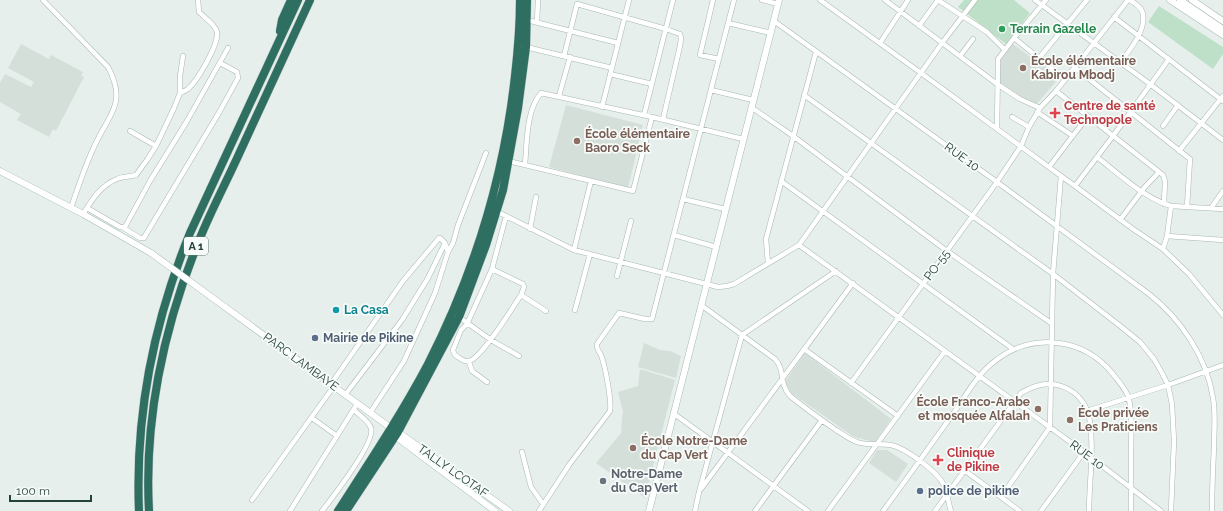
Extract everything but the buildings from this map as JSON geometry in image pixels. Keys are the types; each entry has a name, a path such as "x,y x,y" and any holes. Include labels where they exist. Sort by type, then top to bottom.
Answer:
{"highway":[{"path":"279,40 280,27 291,0"},
{"name":"A 1","path":"139,511 138,481 142,413 150,360 166,299 177,264 190,233 298,0"},
{"name":"A 1","path":"149,511 149,479 154,406 165,344 183,282 207,223 310,0"},
{"path":"338,511 395,432 447,325 469,270 487,216 500,169 509,118 518,44 520,0"},
{"path":"346,511 395,432 458,317 486,245 503,190 518,108 526,47 527,0"}],"street":[{"path":"43,0 108,67 114,78 116,90 114,110 94,146 71,208"},
{"path":"180,93 186,91 191,86 215,46 217,36 216,28 199,12 198,0"},
{"path":"537,22 538,0"},
{"path":"602,107 630,0"},
{"path":"644,115 673,0"},
{"path":"713,0 700,55 718,59"},
{"path":"539,511 579,450 610,411 611,402 601,354 597,349 597,344 619,313 645,319 652,319 734,0"},
{"path":"649,511 779,2 762,0"},
{"path":"820,0 1120,220 1163,249 1189,274 1223,314"},
{"path":"885,0 997,84 1039,110 1073,136"},
{"path":"880,43 908,0"},
{"path":"919,26 938,0 987,32 1005,50"},
{"path":"496,211 574,250 718,287 734,284 799,245 942,43 975,0"},
{"path":"1035,0 1121,62 1223,140"},
{"path":"997,129 998,59 1046,0"},
{"path":"1039,58 1087,0"},
{"path":"1121,62 1139,36 1142,24 1143,13 1139,6 1129,0"},
{"name":"PO-55","path":"851,383 997,182 1020,146 1039,110 1129,0"},
{"path":"1170,0 1223,35"},
{"path":"1180,0 1223,29"},
{"path":"1192,0 1223,21"},
{"path":"564,56 577,4 582,2 680,34 681,38 663,119"},
{"path":"1114,17 1222,99 1179,150"},
{"path":"527,20 618,43"},
{"name":"RUE 10","path":"774,21 997,182 1161,304 1180,326 1191,342 1205,371 1213,398 1212,511"},
{"path":"728,23 771,33"},
{"path":"1014,38 1065,79"},
{"path":"960,56 973,39"},
{"path":"526,47 612,68"},
{"path":"122,227 126,225 228,48"},
{"path":"768,263 766,239 816,52"},
{"path":"83,214 92,199 108,183 119,178 136,175 156,146 180,93 182,56"},
{"path":"559,96 570,57"},
{"path":"1075,186 1114,136 1169,59"},
{"path":"87,208 140,238 144,238 220,112 238,78 237,72 220,64"},
{"path":"1074,68 1131,111 1190,159 1187,207"},
{"path":"610,74 652,84"},
{"path":"711,90 753,100"},
{"path":"1056,91 1162,175 1165,181 1164,204"},
{"path":"525,165 530,119 533,107 541,92 602,107 663,119 743,139"},
{"path":"804,95 1053,274 1140,342 1154,359 1168,385 1172,404 1174,421 1171,511"},
{"path":"1163,126 1178,106"},
{"path":"751,108 793,136 947,251 1051,323"},
{"path":"1049,168 1088,116"},
{"path":"508,161 633,191 652,117"},
{"path":"1012,117 1029,127"},
{"path":"130,131 156,146"},
{"path":"370,413 404,361 410,349 434,293 448,252 453,243 458,225 486,154"},
{"path":"1097,157 1153,199 1164,204 1171,206 1223,210"},
{"name":"PARC LAMBAYE","path":"0,171 83,214 150,253 333,385 395,432"},
{"path":"1120,220 1142,191 1159,172"},
{"path":"1001,497 1050,427 1053,274 1061,176"},
{"path":"574,250 591,181"},
{"path":"781,181 1013,349"},
{"path":"1211,208 1223,191"},
{"path":"530,229 536,198"},
{"path":"683,199 725,209"},
{"path":"1163,249 1167,236 1171,206"},
{"path":"488,382 472,371 469,362 455,355 453,350 461,330 467,324 492,269 506,216"},
{"path":"617,276 631,221"},
{"path":"674,235 716,246"},
{"path":"1167,236 1223,240"},
{"path":"252,500 312,418 403,281 439,238 445,243 448,252"},
{"path":"345,395 402,320 428,278 445,243"},
{"name":"RUE 10","path":"799,245 853,283 898,318 1013,402 1091,457 1161,511"},
{"path":"575,310 590,254"},
{"path":"469,362 474,359 490,340 521,295 524,287 523,284 492,269"},
{"path":"695,511 742,334 836,271"},
{"path":"699,492 853,283"},
{"path":"521,295 546,311"},
{"path":"701,304 779,363 783,386 790,396 822,420 851,440 865,444 886,444 893,446 906,452 920,462 944,484 951,511"},
{"path":"458,317 490,340 519,356"},
{"path":"883,511 920,462 979,377 994,361 1013,349 1051,341 1070,344 1093,355 1105,365 1120,383 1129,398 1132,488 1130,511"},
{"path":"804,349 898,416"},
{"path":"828,511 945,351"},
{"path":"1087,411 1223,366"},
{"path":"935,511 1021,393 1042,384 1051,384 1067,388 1077,395 1087,411 1090,425 1091,457 1088,511"},
{"path":"291,511 357,404"},
{"path":"322,511 352,471 371,434 371,427 354,410"},
{"path":"673,413 808,511"},
{"path":"312,418 337,436"},
{"path":"755,511 822,420"},
{"name":"TALLY LCOTAF","path":"395,432 495,511"},
{"name":"TALLY LCOTAF","path":"395,432 508,511"},
{"path":"522,452 531,488 543,504"},
{"path":"1041,511 1084,452"},
{"path":"964,470 1020,511"}],"shaded area":[{"path":"21,44 49,59 51,55 83,72 81,76 84,77 56,131 53,129 49,137 17,120 21,114 0,102 0,83 5,74 31,87 34,82 8,68"},
{"name":"École élémentaire Kabirou Mbodj","path":"1013,44 1059,78 1036,105 1000,86 1000,59"},
{"path":"566,105 643,125 628,188 549,167"},
{"path":"644,343 660,350 670,351 681,356 676,378 638,367"},
{"path":"805,353 891,419 875,442 854,437 790,392 785,382"},
{"name":"École Notre-Dame du Cap Vert","path":"640,369 675,380 645,498 596,463 621,433 623,412 618,392 638,386"},
{"path":"877,450 887,450 908,464 896,482 869,463"}],"green space":[{"name":"Terrain Gazelle","path":"964,0 1014,0 1030,13 1006,44 958,7"},
{"path":"1159,6 1223,47 1223,54 1213,69 1148,22"}],"place":[{"name":"Terrain Gazelle","path":"1002,29"},
{"name":"École élémentaire Kabirou Mbodj","path":"1023,68"},
{"name":"Centre de santé Technopole","path":"1055,113"},
{"name":"École élémentaire Baoro Seck","path":"577,141"},
{"name":"La Casa","path":"336,310"},
{"name":"Mairie de Pikine","path":"315,338"},
{"name":"École Franco-Arabe et mosquée Alfalah","path":"1038,409"},
{"name":"École privée Les Praticiens","path":"1070,420"},
{"name":"École Notre-Dame du Cap Vert","path":"633,448"},
{"name":"Clinique de Pikine","path":"938,460"},
{"name":"Notre-Dame du Cap Vert","path":"603,481"},
{"name":"police de pikine","path":"920,491"}]}
